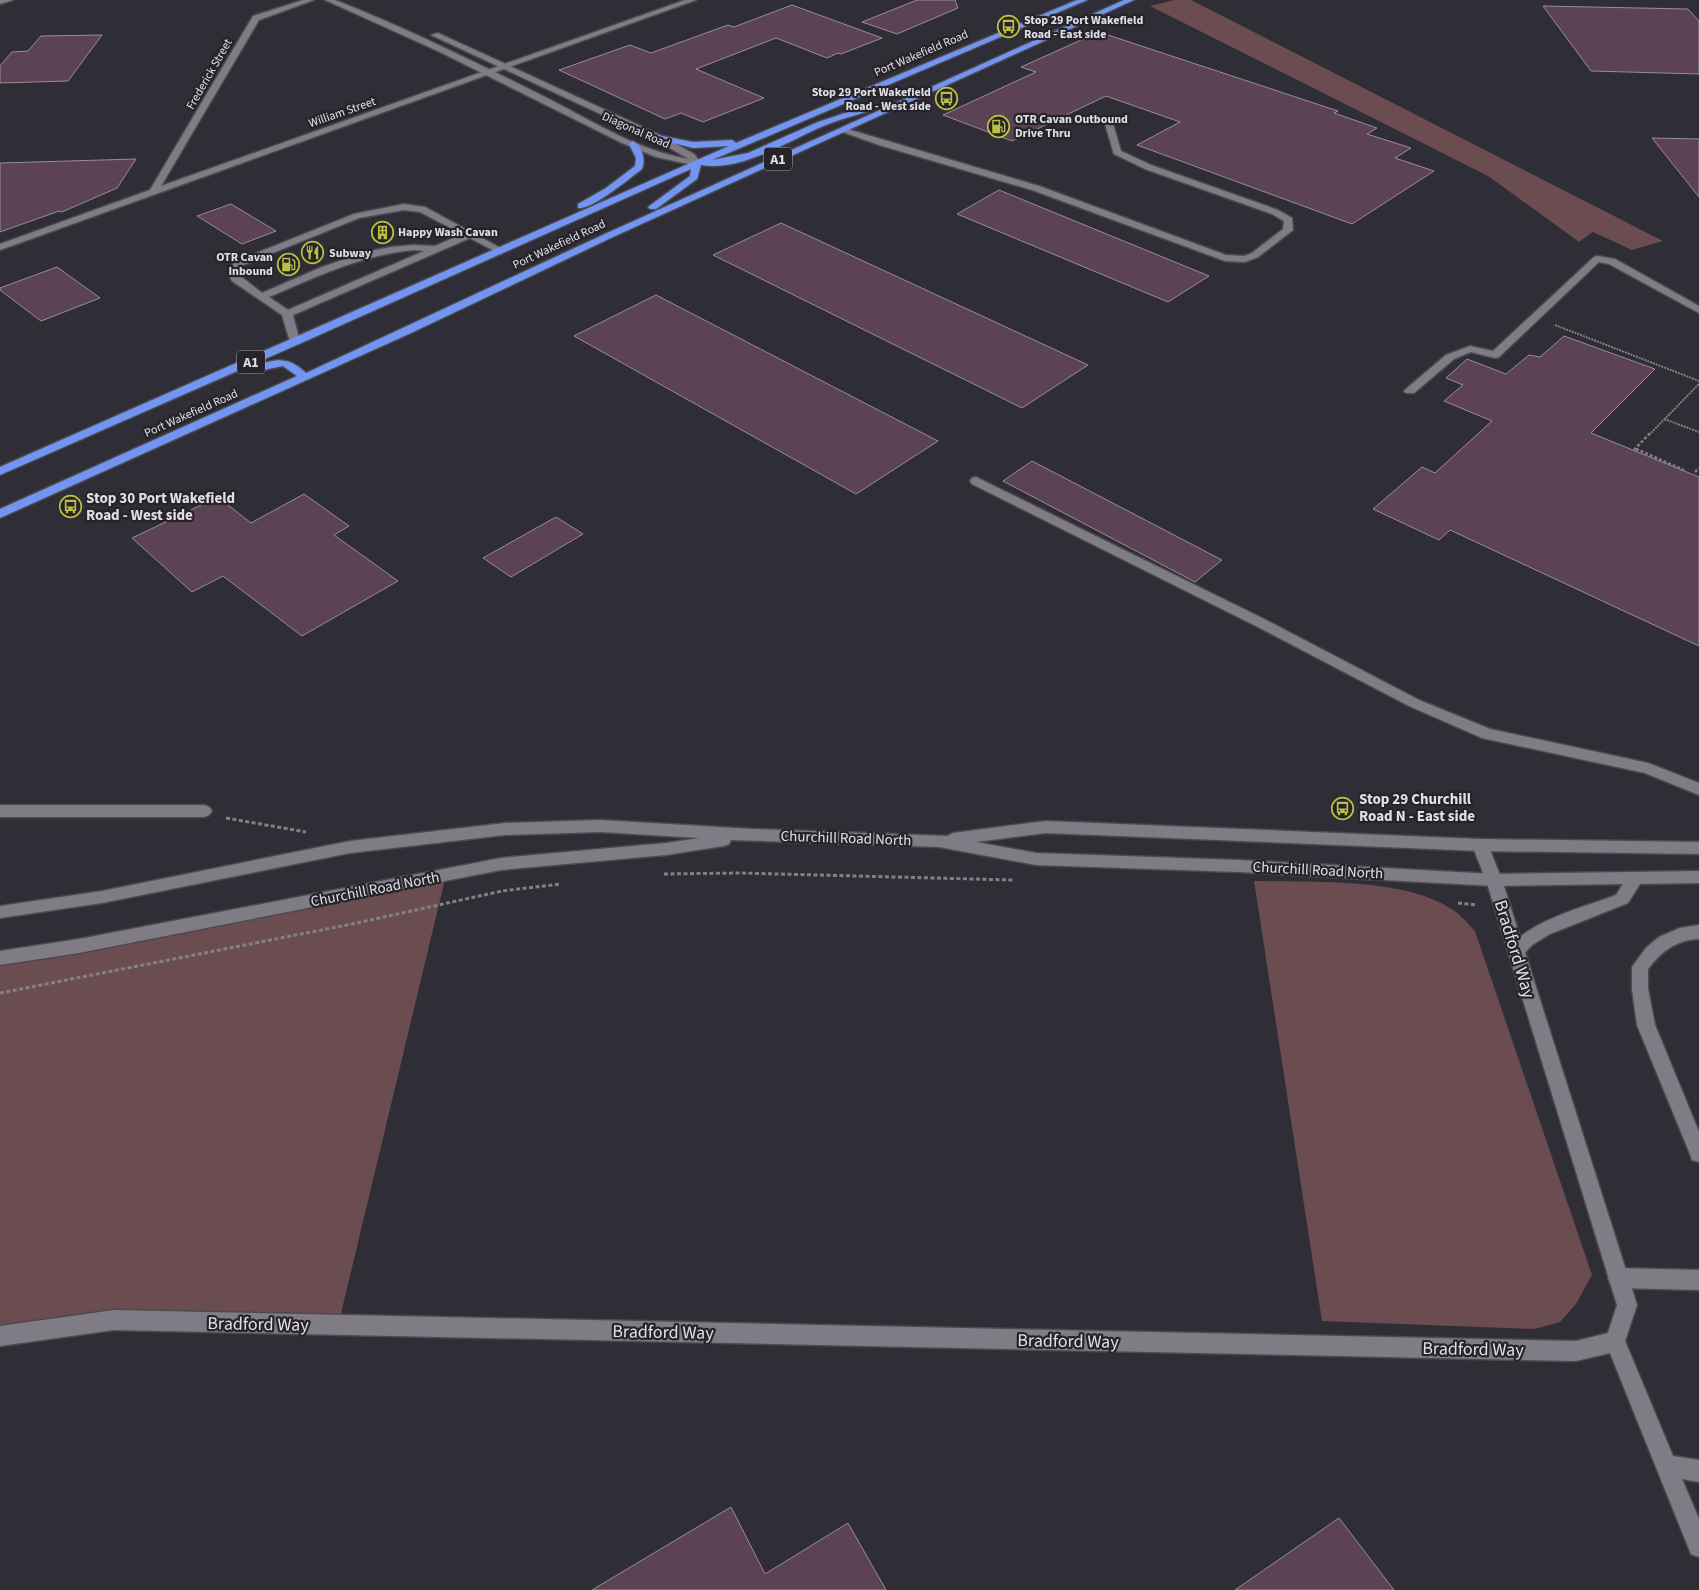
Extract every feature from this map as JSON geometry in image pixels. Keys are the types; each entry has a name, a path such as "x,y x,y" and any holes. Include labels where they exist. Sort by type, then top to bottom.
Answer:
{"highway":[{"name":"Port Wakefield Road","path":"0,471 749,140 1083,0"},
{"name":"Port Wakefield Road","path":"0,514 304,377 945,82 1130,0"},
{"path":"610,235 673,194 694,177 698,163 724,163 746,158 821,124 945,82"},
{"path":"655,136 693,145 724,145 749,140"},
{"path":"501,251 609,190 627,177 641,163 633,144"},
{"path":"202,383 280,362 291,364 304,377"},
{"path":"0,507 31,501"}],"street":[{"path":"0,2 8,0"},
{"name":"Frederick Street","path":"154,191 256,18 310,0"},
{"name":"Diagonal Road","path":"329,0 426,42 633,144 681,161 698,163"},
{"path":"352,0 360,3"},
{"name":"William Street","path":"0,247 692,0"},
{"name":"Diagonal Road","path":"431,33 655,136 691,156 698,163"},
{"path":"841,130 918,155 1006,178 1101,211 1224,258 1245,259 1255,255 1288,230 1289,220 1275,212 1148,167 1117,152 1109,124"},
{"path":"295,342 287,314 236,279 234,274 237,264 357,216 404,207 422,209 501,251"},
{"path":"287,314 469,235"},
{"path":"261,297 364,254 399,247 437,249"},
{"path":"1410,391 1450,357 1457,354 1470,349 1494,356 1597,259 1612,261 1699,310"},
{"path":"976,481 1414,703 1487,734 1648,768 1699,789"},
{"path":"0,811 204,812"},
{"name":"Churchill Road North","path":"0,912 102,897 350,848 505,829 600,826 753,835 939,841 1036,859 1239,866 1494,880 1699,877"},
{"name":"Churchill Road North","path":"939,841 1046,827 1480,845 1699,848"},
{"name":"Churchill Road North","path":"0,958 88,944 501,864 666,849 753,835"},
{"name":"Bradford Way","path":"0,1336 114,1320 1566,1351 1576,1351 1615,1341 1627,1305 1494,880 1480,845"},
{"path":"1516,951 1526,940 1544,929 1622,899 1635,878"},
{"path":"1699,932 1670,936 1652,952 1640,967 1640,989 1646,1024 1699,1154"},
{"path":"1618,1278 1699,1280"},
{"path":"1615,1341 1699,1546"},
{"path":"1666,1466 1699,1471"}],"path":[{"path":"1552,324 1699,383 1635,449 1684,470"},
{"path":"1664,419 1699,432"},
{"path":"1695,472 1699,468"},
{"path":"204,812 232,820 268,824 307,832"},
{"path":"661,874 740,873 1019,880"},
{"path":"0,994 352,924 502,891 566,883"},
{"path":"1452,902 1502,907"}],"shaded area":[{"path":"1174,0 1191,0 1663,241 1632,250 1593,232 1579,242 1488,176 1150,6"},
{"path":"446,875 338,1326 114,1320 0,1336 0,958"},
{"path":"1254,881 1330,882 1387,887 1436,901 1456,912 1475,931 1592,1275 1576,1304 1560,1322 1535,1329 1322,1321"}],"building":[{"path":"917,0 955,0 958,8 897,34 862,22"},
{"path":"792,5 882,38 827,58 776,38 696,69 764,98 703,122 681,113 665,119 559,70 630,45 651,53 728,25 734,27"},
{"path":"1543,6 1688,9 1699,21 1699,74 1591,71"},
{"path":"1099,32 1338,111 1334,113 1377,128 1367,134 1411,148 1395,158 1434,171 1352,224 1137,145 1180,122 1106,96 1012,141 943,115 1036,72 1021,67"},
{"path":"102,35 68,81 0,83 0,66 12,52 28,51 41,36"},
{"path":"1652,138 1699,139 1699,197"},
{"path":"136,159 117,188 62,212 59,211 0,232 0,163"},
{"path":"999,190 1209,276 1168,302 957,214"},
{"path":"231,204 276,231 242,244 197,216"},
{"path":"781,223 1088,365 1022,408 713,255"},
{"path":"57,267 100,298 41,321 0,290 0,288"},
{"path":"656,295 938,441 856,494 574,336"},
{"path":"1564,336 1655,369 1591,433 1699,477 1699,646 1450,530 1439,540 1373,509 1422,467 1435,473 1492,421 1444,401 1463,385 1446,378 1467,359 1506,374 1529,355 1540,357"},
{"path":"1032,461 1222,560 1195,582 1003,481"},
{"path":"304,494 349,526 334,535 398,581 302,636 223,576 192,592 132,538 218,497 251,523"},
{"path":"556,517 583,534 511,577 483,558"},
{"path":"731,1507 765,1574 848,1523 886,1590 592,1590"},
{"path":"1339,1518 1394,1590 1235,1590"}],"place":[{"name":"Stop 29 Port Wakefield Road - East side","path":"1008,27"},
{"name":"Stop 29 Port Wakefield Road - West side","path":"947,99"},
{"name":"OTR Cavan Outbound Drive Thru","path":"999,126"},
{"name":"Happy Wash Cavan","path":"382,232"},
{"name":"Subway","path":"313,253"},
{"name":"OTR Cavan Inbound","path":"289,264"},
{"name":"Stop 30 Port Wakefield Road - West side","path":"70,507"},
{"name":"Stop 29 Churchill Road N - East side","path":"1343,808"}]}
